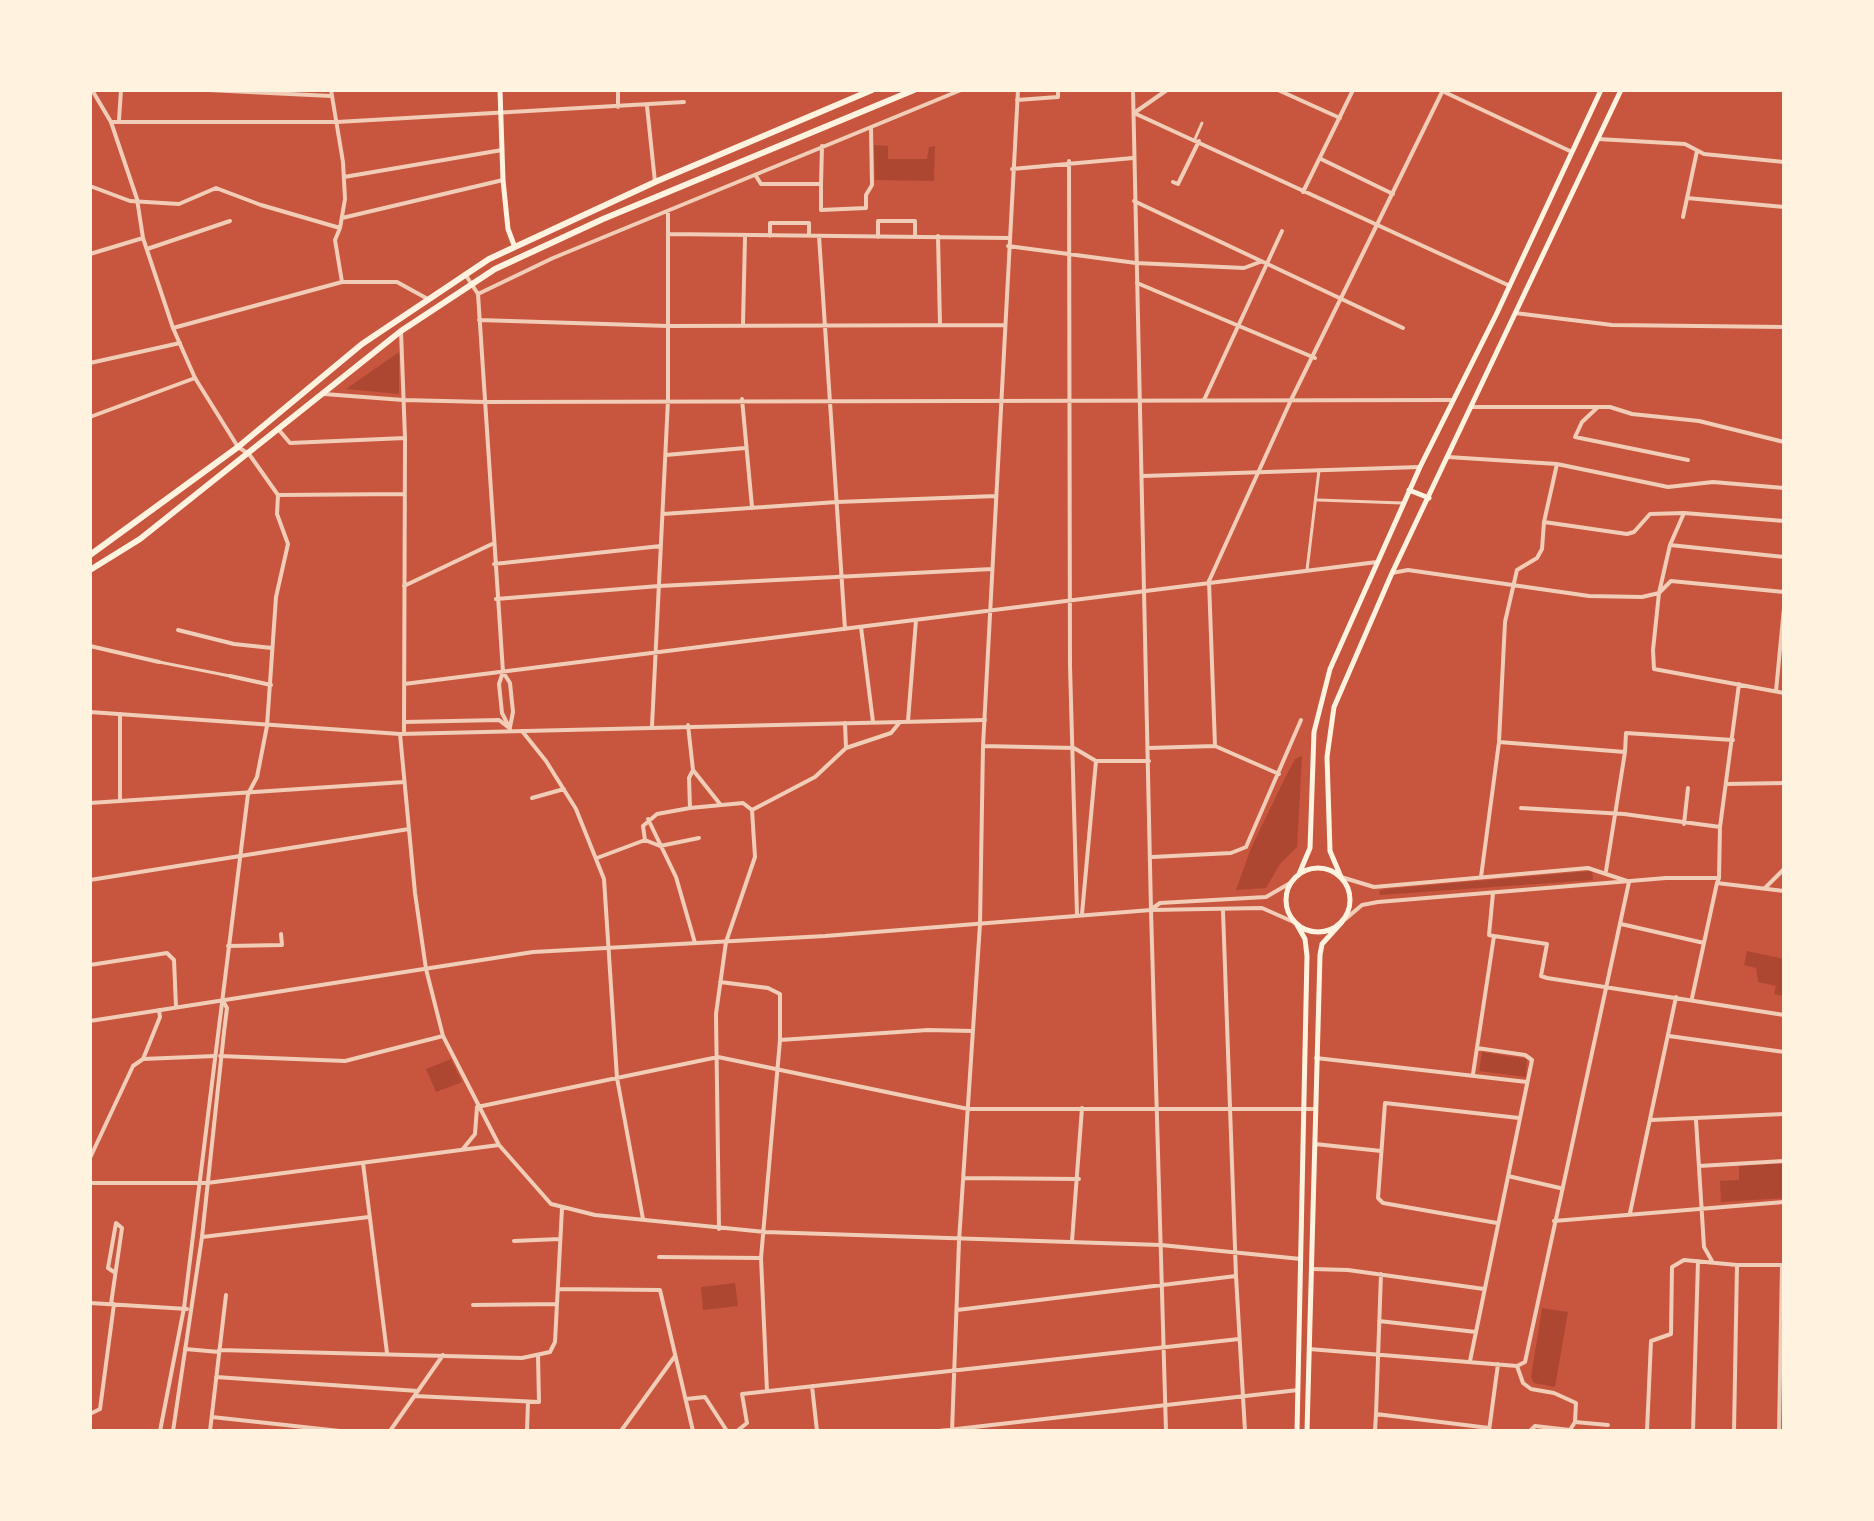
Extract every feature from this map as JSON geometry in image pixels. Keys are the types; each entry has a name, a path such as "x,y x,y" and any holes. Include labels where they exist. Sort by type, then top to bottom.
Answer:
{"main road":[{"path":"500,90 507,223 519,256"},
{"path":"90,555 238,447 362,344 465,274 514,245 870,90"},
{"path":"90,570 140,539 401,331 519,256 914,90"},
{"path":"1297,1431 1307,1108 1307,956 1305,939 1286,899 1310,848 1314,732 1330,669 1409,490 1510,286 1601,90"},
{"path":"1307,1431 1316,1058 1322,944 1342,922 1350,904 1347,885 1330,851 1327,757 1332,719 1342,684 1392,573 1621,90"},
{"path":"1409,490 1429,498"},
{"path":"1299,874 1325,868 1341,877"},
{"path":"1296,923 1314,931 1324,931 1342,922"},
{"path":"1305,1020 1318,1018"},
{"path":"1301,1274 1310,1272"}],"street":[{"path":"92,90 111,122 137,199 143,238 173,328 195,378 238,447 249,454 278,495 277,514 288,544 276,597 267,726 257,777 248,794 239,859 222,999 227,1008 199,1183 184,1308 160,1431"},
{"path":"119,120 121,90"},
{"path":"208,90 331,93 344,177 342,218 335,240 342,282"},
{"path":"618,90 618,107"},
{"path":"478,294 553,258 961,90"},
{"path":"952,1430 959,1241 980,924 983,746 1018,90"},
{"path":"1017,100 1058,97 1058,90"},
{"path":"1133,90 1135,282 1143,476 1151,910 1166,1431"},
{"path":"1134,113 1167,90"},
{"path":"1278,90 1340,118"},
{"path":"1303,192 1353,90"},
{"path":"1215,746 1209,581 1291,400 1315,358 1442,90 1572,152"},
{"path":"111,122 337,122 684,102"},
{"path":"647,106 655,182"},
{"path":"1134,113 1510,286"},
{"path":"1173,182 1178,184 1202,123"},
{"path":"822,146 821,210 866,208 866,195 872,185 871,127"},
{"path":"1598,139 1685,144 1697,151 1784,162"},
{"path":"344,177 502,150"},
{"path":"1683,217 1697,151"},
{"path":"1012,169 1069,161 1133,158"},
{"path":"1321,159 1393,194"},
{"path":"1069,161 1070,599 1080,914"},
{"path":"756,176 761,184 821,184"},
{"path":"342,218 503,180"},
{"path":"90,186 130,201 137,199 179,204 216,188 340,228"},
{"path":"1687,198 1784,207"},
{"path":"1134,201 1403,328"},
{"path":"652,726 668,400 668,213"},
{"path":"147,249 230,221"},
{"path":"878,237 878,221 915,221 915,237"},
{"path":"770,236 770,223 809,223 809,236"},
{"path":"1204,400 1282,231"},
{"path":"668,234 1008,238"},
{"path":"819,236 845,629"},
{"path":"938,236 940,325"},
{"path":"743,324 745,237"},
{"path":"90,254 143,238"},
{"path":"1008,246 1136,263 1244,268 1260,262"},
{"path":"465,274 478,294 492,544 503,672 499,684 502,713 510,729"},
{"path":"173,328 342,282 397,282 426,298"},
{"path":"1135,282 1315,358"},
{"path":"1515,313 1612,325 1784,327"},
{"path":"479,320 668,326 1004,325"},
{"path":"401,331 405,438 402,732 404,782 426,969 443,1036 477,1107 499,1145 551,1204 719,1229 959,1241 1161,1245 1301,1259"},
{"path":"90,363 180,343"},
{"path":"90,417 195,378"},
{"path":"324,394 485,402 742,399 1451,400"},
{"path":"742,399 752,507"},
{"path":"1472,407 1598,407 1699,421 1784,442"},
{"path":"1598,407 1582,422 1575,437 1688,460"},
{"path":"279,430 290,443 405,438"},
{"path":"666,455 745,448"},
{"path":"1448,457 1557,464 1668,487 1713,482 1784,488"},
{"path":"1481,877 1499,742 1505,622 1519,568 1537,558 1542,549 1544,522 1557,464"},
{"path":"1143,476 1420,467"},
{"path":"1307,570 1318,500 1319,470"},
{"path":"278,495 403,494"},
{"path":"663,514 837,502 996,496"},
{"path":"1318,500 1404,503"},
{"path":"1544,522 1627,534 1634,532 1650,514 1684,513 1784,521"},
{"path":"1684,513 1670,545 1659,593 1654,669 1784,693"},
{"path":"403,586 492,544"},
{"path":"1670,545 1784,557"},
{"path":"494,564 661,546"},
{"path":"404,684 1380,561"},
{"path":"496,599 659,586 992,569"},
{"path":"1392,573 1408,570 1445,578 1627,598 1659,593 1671,581 1784,592"},
{"path":"1776,691 1784,608"},
{"path":"908,721 916,620"},
{"path":"861,627 873,722"},
{"path":"178,630 234,644 272,648"},
{"path":"90,646 271,685"},
{"path":"503,672 510,683 513,712 510,729"},
{"path":"1692,998 1718,880 1720,827 1739,684"},
{"path":"90,712 267,726 402,732 985,720"},
{"path":"120,714 120,801"},
{"path":"404,722 499,720 510,729"},
{"path":"1152,857 1231,853 1246,847 1301,720"},
{"path":"752,810 815,777 846,748 891,733 900,722"},
{"path":"845,723 846,748"},
{"path":"688,725 693,770 720,804"},
{"path":"521,729 564,789 604,879 617,1078 643,1219"},
{"path":"1606,871 1626,733 1733,740"},
{"path":"1499,742 1625,752"},
{"path":"983,746 1074,748 1096,761 1149,761"},
{"path":"1148,748 1215,746 1279,774"},
{"path":"1080,914 1096,761"},
{"path":"690,808 689,778 693,770"},
{"path":"90,803 404,782"},
{"path":"1726,784 1784,783"},
{"path":"1684,824 1688,788"},
{"path":"532,798 564,789"},
{"path":"645,840 643,826 648,819 720,804 743,803 752,810 755,857 726,942 716,1014 719,1229"},
{"path":"1521,808 1720,827"},
{"path":"648,819 676,877 695,943"},
{"path":"90,880 239,859 409,829"},
{"path":"597,858 645,840 660,846 699,838"},
{"path":"1341,877 1374,887 1588,868 1606,871 1629,882"},
{"path":"1765,888 1784,869"},
{"path":"1342,922 1362,905 1629,882 1718,880 1784,891"},
{"path":"1151,910 1160,903 1266,897 1292,882"},
{"path":"1308,1349 1517,1366 1525,1362 1560,1188 1629,882"},
{"path":"1493,893 1489,935 1547,944 1541,976 1784,1015"},
{"path":"90,1021 533,952 726,942 1151,910 1270,909 1296,923"},
{"path":"1223,911 1236,1276 1245,1431"},
{"path":"1621,924 1704,943"},
{"path":"228,946 282,945 281,934"},
{"path":"1473,1074 1494,936"},
{"path":"90,965 167,953 174,960 176,1007"},
{"path":"720,982 768,988 780,994 780,1040 775,1067 761,1258 767,1391"},
{"path":"1630,1213 1676,997"},
{"path":"143,1059 160,1017 159,1010"},
{"path":"780,1040 928,1030 973,1031"},
{"path":"90,1158 133,1066 143,1059 218,1056 345,1061 443,1036"},
{"path":"1669,1036 1784,1052"},
{"path":"1470,1361 1532,1060 1525,1055 1477,1048"},
{"path":"173,1431 202,1237 218,1056"},
{"path":"477,1107 718,1057 968,1109 1315,1109"},
{"path":"1316,1058 1527,1082"},
{"path":"1497,1223 1383,1203 1378,1198 1385,1103 1519,1118"},
{"path":"462,1150 475,1134 477,1107"},
{"path":"1072,1242 1082,1108"},
{"path":"1651,1120 1784,1114"},
{"path":"1696,1120 1704,1247 1712,1261"},
{"path":"1315,1144 1381,1151"},
{"path":"90,1183 207,1183 499,1145"},
{"path":"1699,1166 1784,1161"},
{"path":"363,1163 387,1353"},
{"path":"1507,1176 1560,1188"},
{"path":"965,1178 1079,1179"},
{"path":"1554,1221 1784,1202"},
{"path":"185,1349 522,1358 550,1352 555,1342 562,1208"},
{"path":"202,1237 369,1217"},
{"path":"90,1414 100,1409 114,1272 118,1269 122,1228 116,1223 108,1268 114,1272"},
{"path":"514,1241 559,1239"},
{"path":"659,1257 761,1258"},
{"path":"1647,1431 1651,1341 1671,1334 1672,1267 1684,1260 1783,1265 1779,1431"},
{"path":"1693,1431 1698,1261"},
{"path":"1734,1431 1737,1265"},
{"path":"1310,1272 1381,1274 1484,1289"},
{"path":"1375,1431 1381,1274"},
{"path":"957,1310 1236,1276"},
{"path":"558,1288 660,1290 693,1431"},
{"path":"210,1431 226,1295"},
{"path":"90,1303 193,1310"},
{"path":"473,1305 557,1304"},
{"path":"1378,1321 1476,1332"},
{"path":"737,1431 747,1423 742,1394 1239,1339"},
{"path":"390,1431 443,1355"},
{"path":"216,1377 539,1402 538,1355"},
{"path":"621,1431 675,1356"},
{"path":"1376,1414 1489,1429 1498,1364"},
{"path":"1517,1366 1523,1383 1531,1389 1554,1393 1576,1403 1575,1422 1570,1430 1535,1426 1530,1431"},
{"path":"812,1386 817,1431"},
{"path":"939,1431 1298,1390"},
{"path":"686,1399 705,1397 727,1431"},
{"path":"527,1431 528,1402"},
{"path":"212,1417 340,1431"},
{"path":"1575,1422 1608,1425"},
{"path":"278,1431 279,1424"}],"shaded area":[{"path":"874,145 888,146 888,159 927,159 929,147 935,146 934,181 875,180"},
{"path":"399,352 399,394 346,389"},
{"path":"1302,756 1297,847 1280,864 1266,888 1236,890 1251,848 1285,778 1295,759"},
{"path":"1592,871 1593,880 1380,895 1379,891 1386,889"},
{"path":"1747,951 1784,959 1784,996 1774,994 1776,986 1758,982 1756,968 1744,965"},
{"path":"1482,1052 1527,1059 1526,1077 1479,1071"},
{"path":"451,1059 462,1082 436,1092 426,1069"},
{"path":"1784,1163 1784,1198 1721,1202 1720,1181 1739,1180 1739,1166"},
{"path":"735,1283 738,1306 703,1310 701,1287"},
{"path":"1542,1308 1568,1312 1555,1387 1534,1383 1531,1377"}]}
